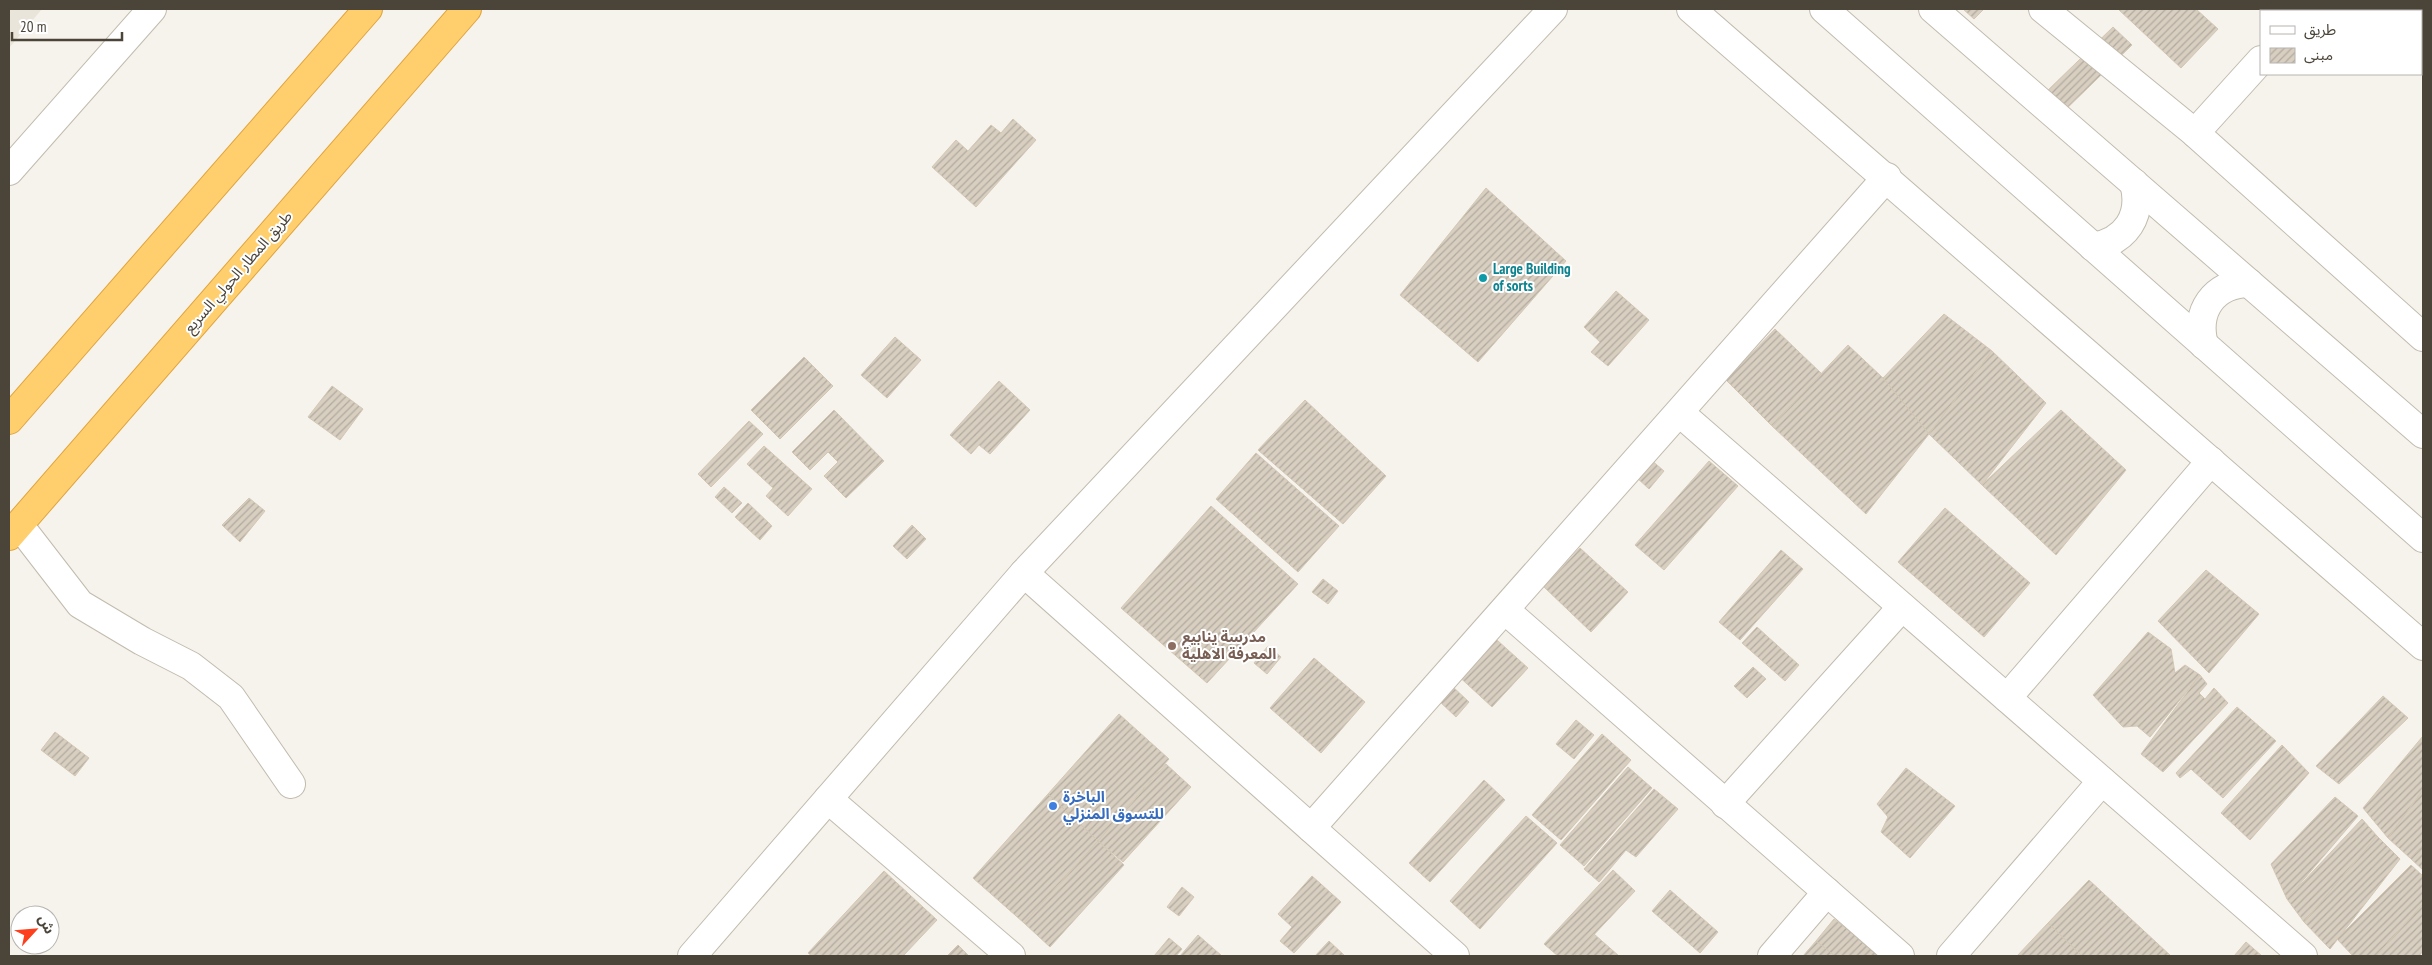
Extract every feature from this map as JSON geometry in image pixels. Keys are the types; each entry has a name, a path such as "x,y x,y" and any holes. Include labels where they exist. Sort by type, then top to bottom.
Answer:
{"highway":[{"path":"9,420 368,9"},
{"name":"طريق المطار الحولي السريع","path":"14,530 468,9"}],"street":[{"path":"9,171 152,9"},
{"path":"692,956 1024,573 1554,9"},
{"path":"1691,9 2423,646"},
{"path":"1824,9 2423,538"},
{"path":"1933,9 2423,434"},
{"path":"2043,9 2195,133 2423,337"},
{"path":"2195,133 2260,61"},
{"path":"1311,828 1887,178"},
{"path":"2093,247 2115,241 2130,226 2137,205 2134,183"},
{"path":"2204,345 2201,325 2206,306 2216,294 2230,286 2249,283"},
{"path":"1680,413 2303,956"},
{"path":"2007,698 2211,460"},
{"path":"14,530 80,604 142,641 191,666 231,697 291,784"},
{"path":"1024,573 1455,956"},
{"path":"1726,804 1902,607"},
{"path":"1505,610 1900,956"},
{"path":"1951,956 2102,781"},
{"path":"828,799 1011,956"},
{"path":"1772,956 1827,892"}],"shaded area":[{"path":"9,9 42,9 9,48"}],"building":[{"path":"1963,9 1984,9 1974,19"},
{"path":"2118,9 2196,9 2218,29 2181,68"},
{"path":"2113,27 2132,45 2060,115 2042,96"},
{"path":"1013,119 1036,140 976,207 932,167 956,140 968,151 991,125 1001,133"},
{"name":"Large Building of sorts","path":"1486,188 1566,261 1478,362 1400,295"},
{"path":"1616,291 1649,320 1608,366 1591,352 1600,342 1584,327"},
{"path":"1944,314 1992,351 1929,434 1883,378"},
{"path":"1775,329 1822,374 1772,426 1726,380"},
{"path":"895,337 921,360 887,398 861,375"},
{"path":"1848,345 1883,378 1929,434 1866,514 1772,426"},
{"path":"1992,351 2046,403 1982,485 1929,434"},
{"path":"804,357 833,386 780,439 751,410"},
{"path":"999,381 1030,410 990,454 979,445 971,454 950,435"},
{"path":"332,386 363,409 340,440 308,417"},
{"path":"1305,400 1386,476 1343,524 1258,450"},
{"path":"834,410 884,461 846,498 824,476 838,462 828,452 810,470 792,452"},
{"path":"2061,410 2126,470 2056,555 1982,485"},
{"path":"749,421 763,434 711,487 698,474"},
{"path":"764,446 812,489 788,516 766,496 773,488 747,464"},
{"path":"1256,453 1339,526 1298,572 1216,499"},
{"path":"1650,459 1664,471 1649,489 1635,476"},
{"path":"1709,461 1738,486 1664,570 1635,545"},
{"path":"724,487 742,503 732,513 715,497"},
{"path":"249,498 265,511 240,542 222,525"},
{"path":"748,503 772,526 760,540 735,517"},
{"path":"1211,506 1298,584 1207,683 1121,608"},
{"path":"1945,508 2030,583 1984,637 1898,562"},
{"path":"912,525 926,539 907,559 893,546"},
{"path":"1580,548 1628,592 1591,632 1544,587"},
{"path":"1781,550 1803,569 1740,640 1719,622"},
{"path":"2206,570 2259,614 2209,673 2158,621"},
{"path":"1323,579 1338,591 1328,604 1312,592"},
{"path":"1477,622 1528,668 1492,707 1441,660"},
{"path":"1757,627 1799,665 1785,681 1742,643"},
{"path":"2148,632 2171,649 2175,673 2185,665 2200,675 2150,737 2137,726 2123,727 2093,695"},
{"path":"1268,646 1281,657 1267,674 1254,663"},
{"path":"1314,658 1365,702 1321,753 1270,708"},
{"path":"1753,667 1766,679 1747,698 1734,686"},
{"path":"2200,675 2207,684 2199,693 2205,699 2214,688 2228,703 2163,772 2141,754"},
{"path":"1452,686 1469,702 1456,717 1438,700"},
{"path":"2383,696 2408,718 2339,784 2316,766"},
{"path":"2237,707 2276,741 2223,798 2191,769 2180,778 2176,773"},
{"path":"1119,714 1169,759 1098,841 1048,794"},
{"path":"1576,720 1594,735 1574,759 1556,744"},
{"path":"55,732 89,758 75,776 41,750"},
{"path":"1602,734 1631,760 1561,840 1532,815"},
{"path":"2423,736 2423,790 2388,838 2363,808"},
{"path":"2282,745 2309,773 2250,840 2221,813"},
{"path":"1166,764 1191,787 1123,862 1098,841"},
{"path":"1628,767 1652,788 1584,866 1560,845"},
{"path":"1906,768 1955,806 1910,858 1881,832 1888,817 1877,804"},
{"path":"1484,780 1505,800 1430,882 1409,863"},
{"path":"1654,789 1678,809 1636,857 1626,850 1599,882 1584,869"},
{"path":"2423,790 2423,845 2410,858 2388,838"},
{"path":"1048,794 1098,841 1024,923 973,878"},
{"path":"2335,797 2358,816 2287,899 2271,864"},
{"path":"1526,816 1557,843 1480,929 1450,901"},
{"path":"2362,819 2377,836 2304,922 2287,899"},
{"path":"2377,836 2400,859 2330,949 2304,922"},
{"path":"1098,841 1124,865 1050,947 1024,923"},
{"path":"2423,845 2423,870 2410,858"},
{"path":"2411,865 2423,876 2423,904 2376,956 2353,956 2337,939"},
{"path":"1613,870 1635,891 1574,956 1558,956 1544,944"},
{"path":"884,871 937,920 903,956 812,956 808,953"},
{"path":"1312,876 1341,902 1294,953 1280,941 1292,927 1278,914"},
{"path":"2089,880 2171,956 2082,956 2048,923"},
{"path":"1182,887 1194,897 1179,916 1167,907"},
{"path":"1670,890 1718,932 1700,953 1652,911"},
{"path":"2423,904 2423,951 2419,956 2376,956"},
{"path":"1834,919 1882,956 1835,956 1816,941"},
{"path":"2048,923 2082,956 2017,956"},
{"path":"1594,934 1619,956 1574,956"},
{"path":"1198,935 1222,956 1180,956"},
{"path":"1169,938 1182,949 1176,956 1154,956"},
{"path":"1329,941 1345,956 1315,956"},
{"path":"1816,941 1835,956 1803,956"},
{"path":"2246,942 2262,956 2234,956"},
{"path":"958,945 969,956 947,956"}],"place":[{"name":"Large Building of sorts","path":"1483,278"},
{"name":"مدرسة ينابيع المعرفة الاهلية","path":"1172,646"},
{"name":"الباخرة للتسوق المنزلي","path":"1053,806"}]}
